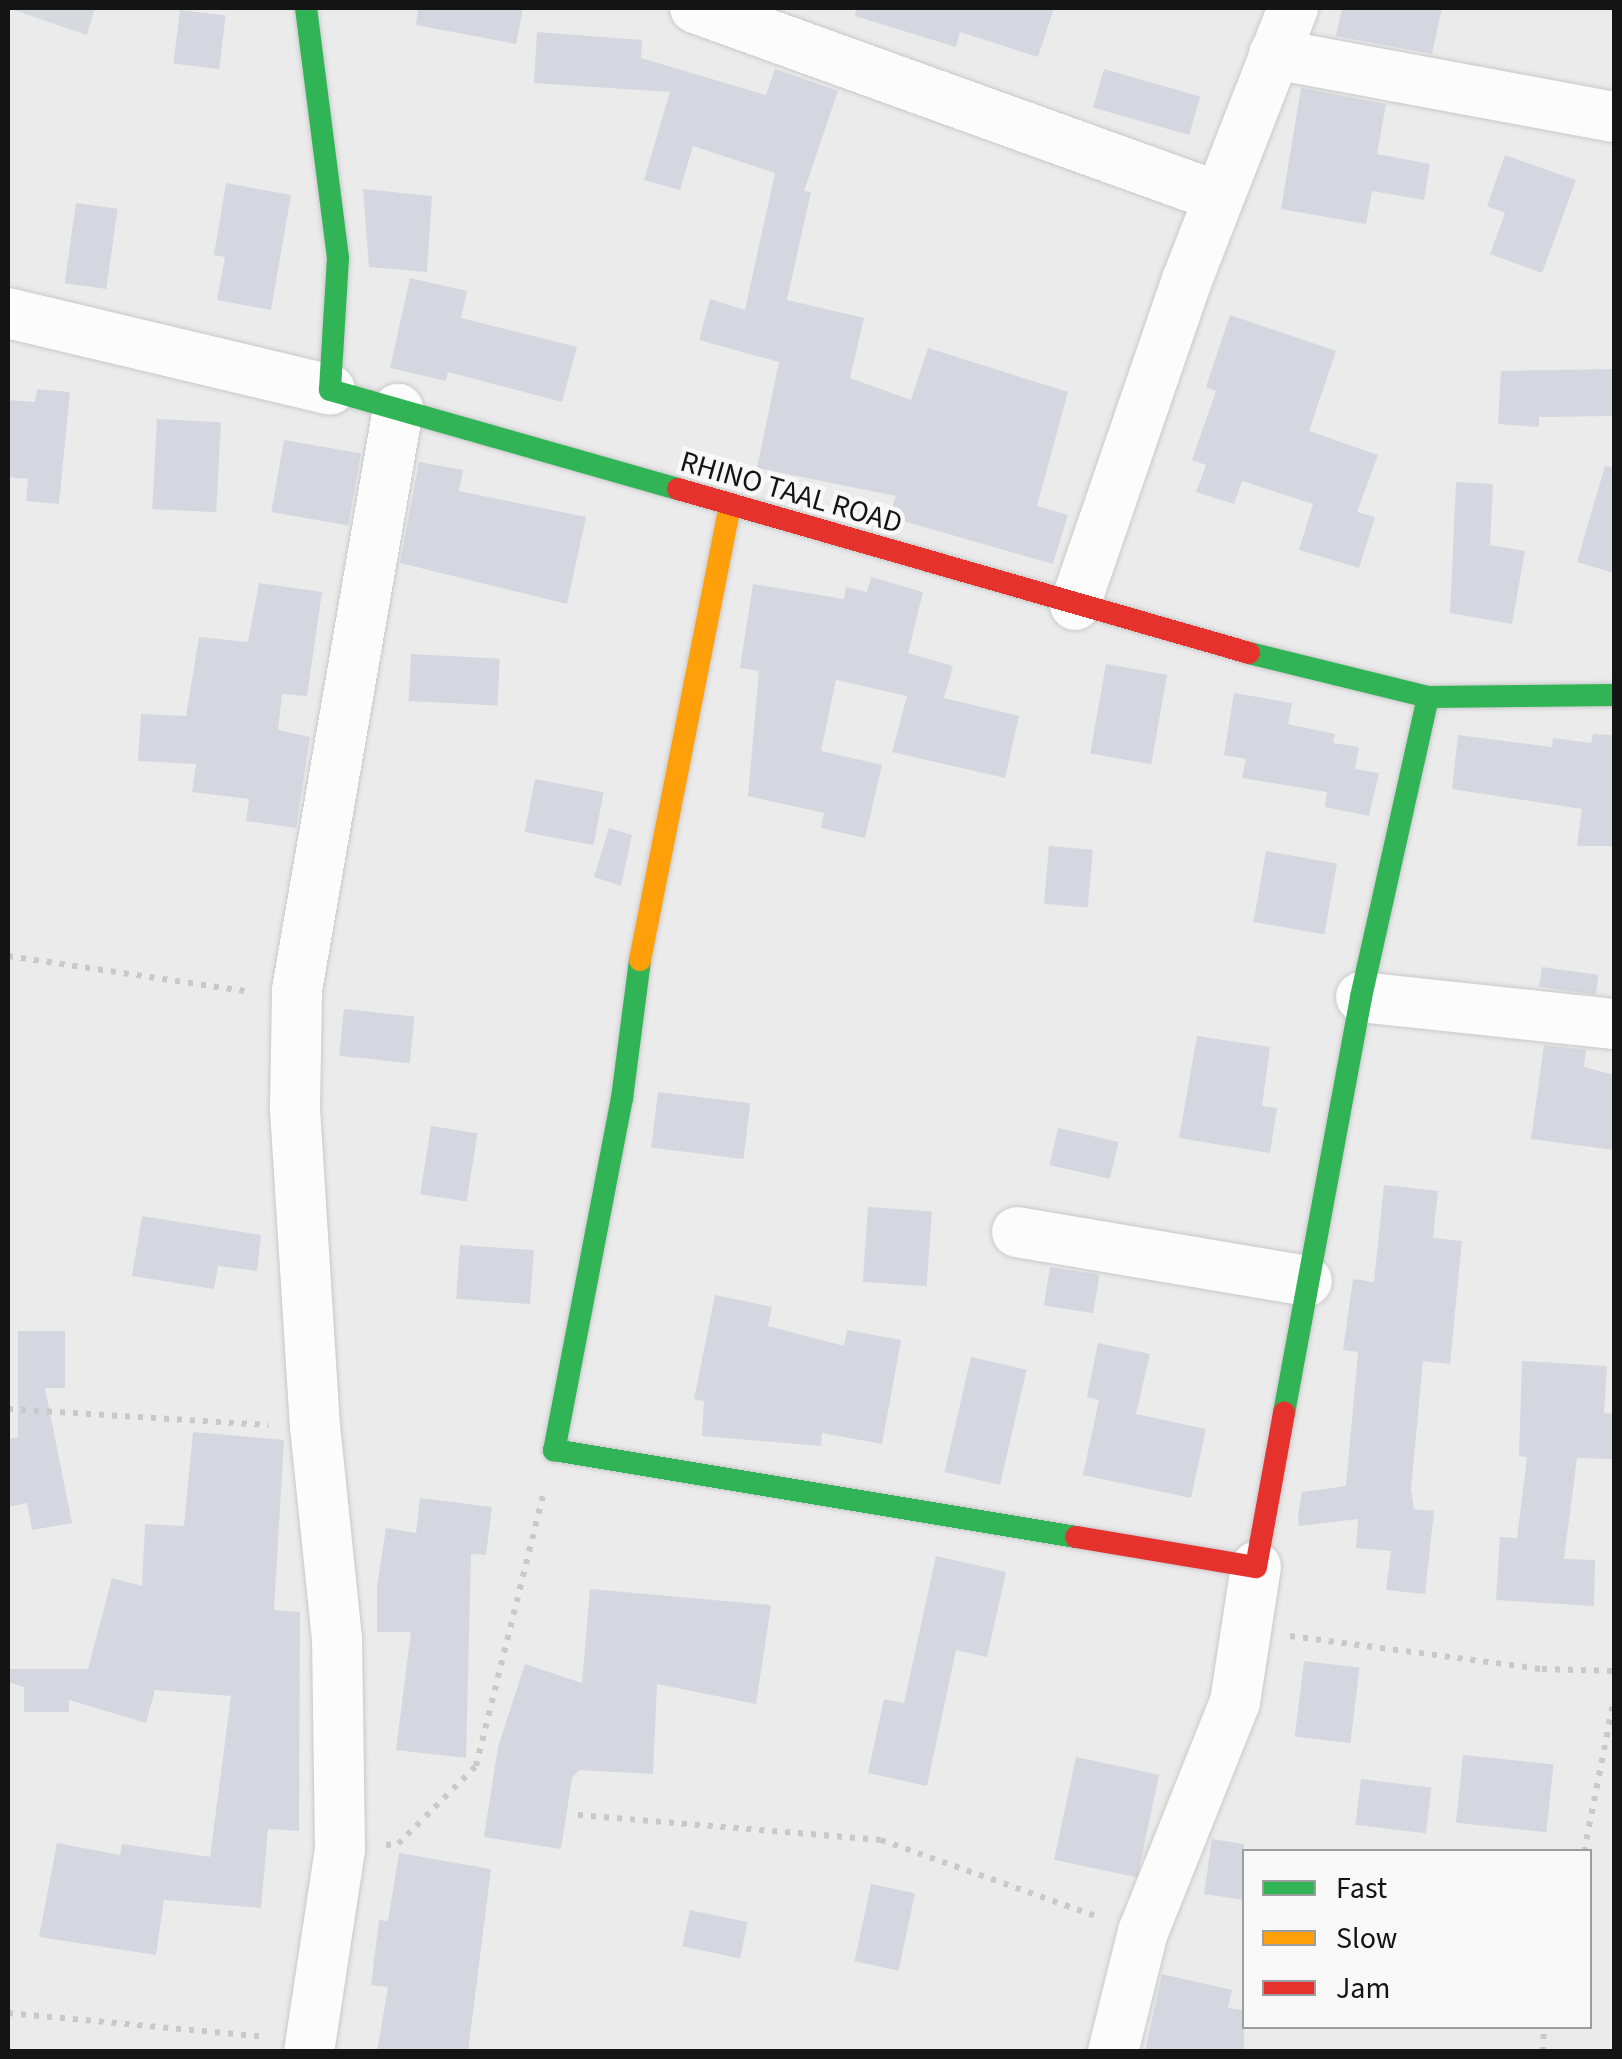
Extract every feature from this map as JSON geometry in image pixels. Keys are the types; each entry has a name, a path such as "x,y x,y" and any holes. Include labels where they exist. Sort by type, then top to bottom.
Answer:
{"street":[{"path":"8,313 330,390 338,258 306,8"},
{"path":"696,8 1219,197"},
{"path":"1075,605 1219,197 1293,8"},
{"path":"1274,54 1614,116"},
{"name":"RHINO TAAL ROAD","path":"330,390 1075,605 1428,697 1614,695"},
{"path":"310,2046 340,1850 337,1639 315,1426 295,1108 297,990 398,409"},
{"path":"730,508 642,942 622,1098 554,1450 1256,1567"},
{"path":"1113,2052 1143,1932 1235,1702 1307,1280 1361,997 1428,697"},
{"path":"1361,997 1614,1024"},
{"path":"1016,1232 1307,1280"}],"path":[{"path":"8,956 238,993 297,990"},
{"path":"8,1409 315,1426"},
{"path":"340,1850 398,1844 476,1766 554,1450"},
{"path":"1249,1630 1542,1669 1614,1670"},
{"path":"1585,1849 1614,1699"},
{"path":"578,1815 880,1840 1143,1932"},
{"path":"8,2013 310,2046"}],"shaded area":[{"path":"8,8 95,8 87,35"}],"building":[{"path":"418,8 523,8 516,44 416,25"},
{"path":"856,8 1054,8 1038,57 960,32 956,47 855,16"},
{"path":"1342,8 1442,8 1432,54 1336,36"},
{"path":"180,10 226,16 219,69 173,64"},
{"path":"537,32 642,40 641,58 766,95 775,69 838,91 804,191 811,192 787,300 864,318 850,378 911,400 928,348 1068,392 1037,506 1068,515 1053,564 889,517 896,496 757,468 779,362 699,340 710,299 745,310 775,173 693,146 680,190 644,180 670,92 534,83"},
{"path":"1104,69 1200,97 1189,135 1093,107"},
{"path":"1301,88 1386,104 1377,154 1430,164 1424,200 1372,191 1366,224 1281,209"},
{"path":"1505,155 1576,180 1542,273 1490,254 1505,213 1487,206"},
{"path":"226,183 291,195 271,310 217,300 225,257 214,255"},
{"path":"363,189 432,196 427,272 369,267"},
{"path":"76,203 118,209 106,289 65,283"},
{"path":"410,278 467,291 461,318 577,347 562,402 448,372 446,381 390,368"},
{"path":"1230,315 1336,351 1309,431 1378,455 1357,512 1375,517 1359,568 1299,550 1313,504 1242,481 1234,504 1196,492 1206,465 1192,460 1216,391 1206,387"},
{"path":"1614,369 1614,416 1539,417 1539,427 1498,424 1501,371"},
{"path":"37,389 70,392 59,504 26,501 28,479 8,477 8,400 35,402"},
{"path":"157,419 221,422 216,512 152,509"},
{"path":"284,440 361,454 348,525 271,512"},
{"path":"419,462 463,470 459,491 586,517 567,604 400,563"},
{"path":"1605,466 1614,468 1614,573 1577,562"},
{"path":"1456,482 1493,484 1490,545 1525,551 1512,624 1450,613"},
{"path":"871,577 923,592 908,653 953,666 944,698 1019,716 1005,778 892,752 907,696 836,680 821,751 882,765 865,838 821,828 824,813 748,796 759,671 740,668 753,584 844,599 846,587 867,592"},
{"path":"259,583 322,592 307,696 282,694 278,730 310,737 296,828 246,821 249,799 192,792 196,764 138,761 141,714 186,716 199,637 248,642"},
{"path":"411,654 500,659 497,706 409,701"},
{"path":"1106,664 1167,675 1151,764 1090,754"},
{"path":"1234,693 1292,703 1288,724 1335,734 1333,743 1359,747 1355,769 1379,773 1369,816 1325,807 1327,792 1242,778 1246,759 1224,755"},
{"path":"1593,734 1614,735 1614,846 1577,846 1582,809 1452,789 1458,735 1552,747 1553,738 1591,743"},
{"path":"535,779 604,792 593,845 525,832"},
{"path":"609,828 632,835 621,886 594,877"},
{"path":"1049,846 1093,850 1088,908 1044,904"},
{"path":"1266,851 1337,864 1324,934 1253,922"},
{"path":"1542,967 1598,975 1596,995 1539,987"},
{"path":"344,1009 415,1016 410,1063 339,1056"},
{"path":"1197,1036 1270,1047 1262,1106 1277,1108 1270,1153 1179,1138"},
{"path":"1544,1045 1586,1050 1584,1067 1614,1075 1614,1150 1531,1139"},
{"path":"658,1092 750,1103 743,1159 651,1148"},
{"path":"431,1126 477,1133 467,1202 420,1194"},
{"path":"1058,1128 1118,1142 1110,1179 1049,1165"},
{"path":"1384,1185 1438,1191 1433,1238 1462,1241 1450,1364 1423,1361 1411,1489 1414,1509 1434,1511 1425,1594 1386,1590 1391,1551 1356,1548 1358,1519 1299,1526 1302,1492 1346,1486 1358,1352 1343,1350 1353,1279 1374,1282"},
{"path":"868,1207 932,1211 927,1286 863,1282"},
{"path":"142,1216 261,1235 257,1271 218,1266 214,1289 132,1276"},
{"path":"460,1245 534,1250 530,1304 456,1299"},
{"path":"1050,1267 1099,1275 1093,1313 1044,1306"},
{"path":"715,1295 772,1307 768,1326 844,1346 847,1330 901,1340 882,1444 822,1433 821,1446 702,1436 704,1401 694,1399"},
{"path":"18,1331 65,1331 65,1388 45,1388 72,1523 32,1530 27,1503 8,1507 8,1439 18,1437"},
{"path":"1098,1343 1150,1354 1136,1414 1206,1429 1191,1498 1083,1475 1099,1400 1087,1397"},
{"path":"971,1357 1027,1370 1000,1485 944,1472"},
{"path":"1522,1361 1607,1366 1604,1413 1614,1414 1614,1459 1577,1458 1564,1559 1595,1560 1594,1606 1496,1600 1500,1537 1517,1538 1527,1457 1519,1456"},
{"path":"193,1432 284,1440 274,1610 300,1612 299,1831 268,1829 261,1908 164,1900 156,1955 39,1937 57,1843 120,1855 122,1844 210,1857 231,1696 155,1690 146,1723 69,1700 69,1712 24,1712 24,1687 8,1682 8,1669 88,1669 112,1578 142,1586 145,1524 184,1526"},
{"path":"420,1498 492,1507 486,1555 471,1554 466,1758 396,1750 411,1632 377,1632 377,1586 386,1528 416,1533"},
{"path":"936,1556 1006,1572 987,1657 956,1650 927,1786 868,1773 884,1699 904,1703"},
{"path":"590,1589 771,1605 756,1704 657,1684 653,1774 579,1770 572,1778 561,1849 484,1837 498,1747 525,1664 582,1683"},
{"path":"1304,1661 1360,1668 1350,1743 1295,1736"},
{"path":"1463,1755 1554,1765 1546,1832 1456,1823"},
{"path":"1076,1757 1159,1775 1137,1877 1054,1860"},
{"path":"1361,1779 1431,1788 1426,1833 1355,1825"},
{"path":"1212,1839 1244,1844 1242,1900 1204,1894"},
{"path":"399,1853 491,1869 468,2052 377,2052 388,1987 371,1985 379,1920 388,1921"},
{"path":"871,1884 915,1893 899,1971 855,1961"},
{"path":"690,1910 748,1922 740,1958 682,1946"},
{"path":"1162,1974 1232,1990 1228,2008 1242,2010 1244,2052 1145,2052"}],"traffic: fast":[{"path":"306,8 338,258 330,390 678,489"},
{"path":"1249,653 1428,697 1614,695"},
{"path":"1284,1413 1361,997 1428,697"},
{"path":"640,960 622,1098 554,1450 1076,1537"}],"traffic: slow":[{"path":"640,960 730,507"}],"traffic: jam":[{"path":"678,489 1249,653"},
{"path":"1076,1537 1256,1567 1284,1413"}]}
